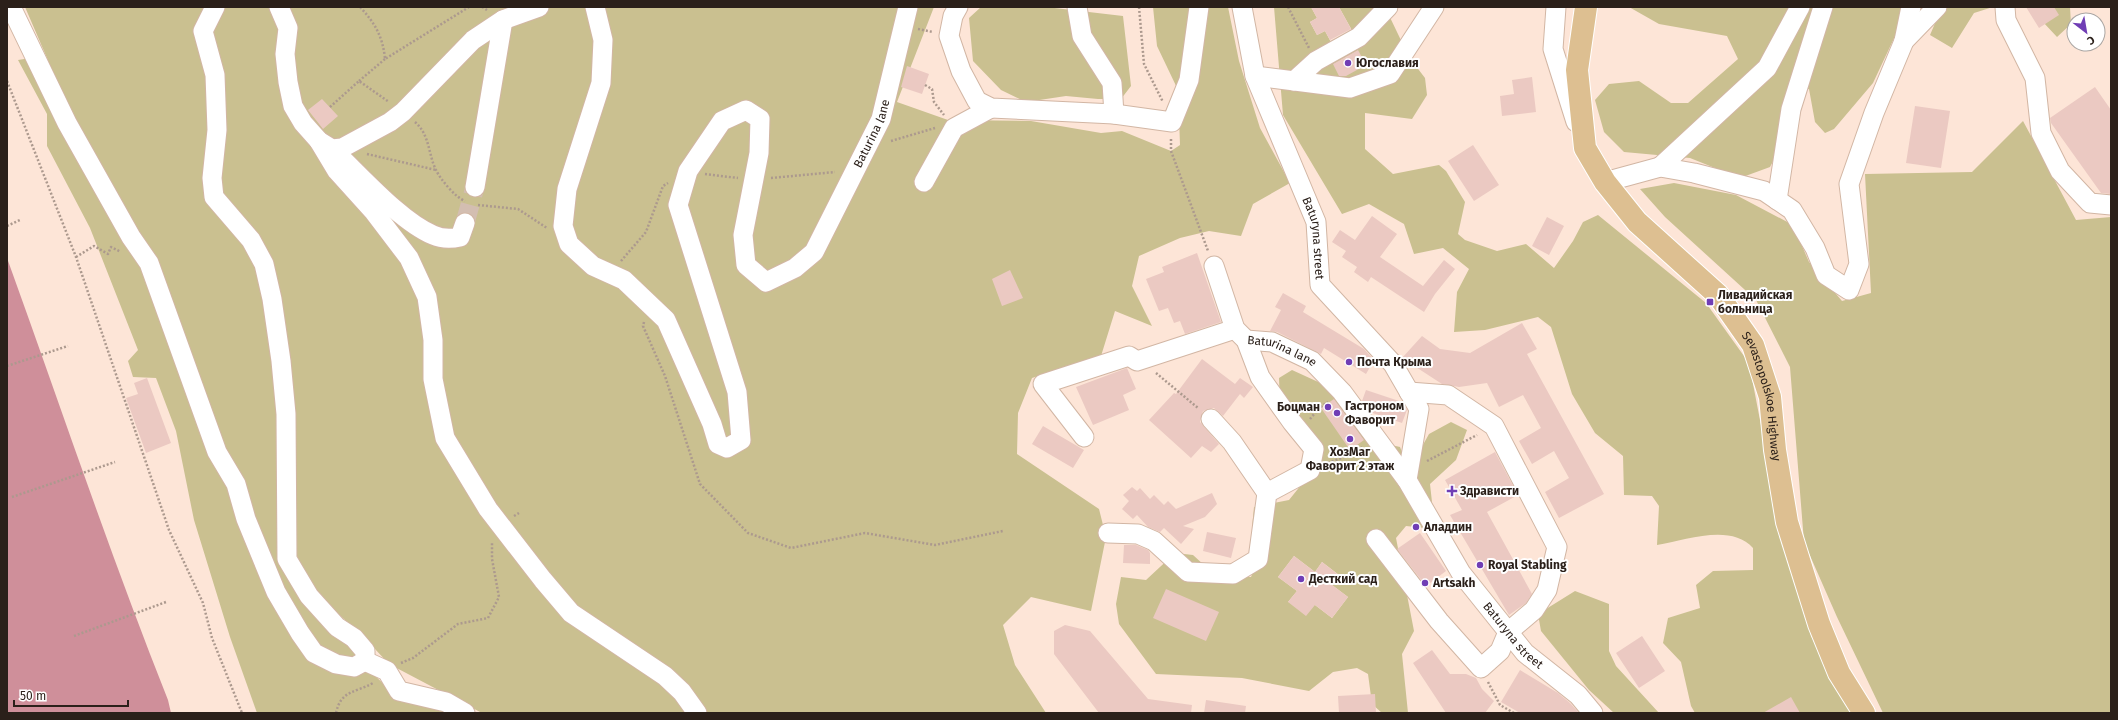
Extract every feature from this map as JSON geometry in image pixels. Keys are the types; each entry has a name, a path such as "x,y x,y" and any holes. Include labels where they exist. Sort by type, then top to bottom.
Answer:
{"main road":[{"name":"Sevastopolskoe Highway","path":"1586,7 1577,70 1585,148 1637,222 1718,295 1753,345 1770,397 1775,450 1787,522 1819,624 1839,672 1864,713"},
{"path":"1609,181 1734,300 1751,326 1766,359 1782,416 1795,524 1832,631 1876,713"}],"street":[{"path":"11,7 67,124 131,238 149,263 217,452 236,484 246,519 276,592 300,633 314,653 336,664 354,667 364,661"},
{"path":"214,7 203,31 215,75 217,130 212,178 214,197 251,240 264,264 272,299 281,361 286,414 287,558 309,596 337,627 354,638 365,651 364,661"},
{"path":"279,7 288,28 285,54 288,82 293,106 302,123 331,146 411,223 434,236 448,239 460,237 465,224"},
{"path":"331,146 390,122 473,40 503,20 539,7"},
{"path":"595,7 603,40 601,83 567,189 563,226 568,244 593,266 624,280 666,320 712,424 718,444 727,448 740,440 737,392 678,205 688,172"},
{"name":"Baturina lane","path":"688,172 722,121 746,110 760,119 759,154 743,235 746,265 766,282 795,268 814,252 881,119 908,7"},
{"path":"958,7 953,16 949,36 960,71 977,101 991,108 1114,114 1172,122 1189,80 1199,7"},
{"path":"1077,7 1082,36 1112,83 1114,114"},
{"name":"Baturyna street","path":"1242,7 1254,76 1316,222 1320,285 1393,364 1419,409 1408,476 1461,574 1525,653 1578,695 1593,713"},
{"path":"1294,81 1316,61 1359,37 1388,7"},
{"path":"1254,76 1350,88 1390,74 1434,7"},
{"path":"1556,7 1553,49 1585,148"},
{"path":"1660,167 1767,68 1800,7"},
{"path":"1777,200 1791,109 1823,7"},
{"path":"1904,41 1936,7"},
{"path":"2005,7 2006,20 2035,78 2041,133 2060,171 2090,203 2111,205"},
{"path":"1609,181 1660,167 1694,173 1764,191 1792,210 1815,248 1826,275 1849,290 1859,264 1849,184 1874,113 1904,41 1908,10"},
{"path":"475,187 503,20"},
{"path":"924,182 952,126 991,108"},
{"path":"331,146 337,171 374,212 409,258 427,297 433,340 433,379 445,438 488,510 571,613 665,676 682,692 697,713"},
{"path":"1084,437 1043,384 1129,356 1137,361 1240,334 1214,266"},
{"name":"Baturina lane","path":"1240,334 1272,342 1312,361 1342,392 1376,439 1408,476"},
{"name":"Baturina lane","path":"1240,334 1260,377 1314,449 1310,470"},
{"path":"1376,539 1439,620 1481,668 1500,651 1508,632 1534,610 1547,590 1556,547 1494,426 1448,395 1409,392"},
{"path":"1108,533 1138,534 1154,540 1188,572 1233,574 1258,559 1267,493 1232,442 1211,419"},
{"path":"1267,493 1310,470"},
{"path":"364,661 387,671 399,691 446,702 465,713"}],"path":[{"path":"360,7 372,20 383,41 385,59"},
{"path":"359,81 385,59 470,7"},
{"path":"1134,7 1139,7 1144,64 1172,122 1171,152 1201,236 1214,266"},
{"path":"1288,7 1316,61"},
{"path":"903,26 949,36"},
{"path":"7,81 76,257 169,530 203,603 212,638 242,713"},
{"path":"891,141 952,126 934,102 932,89 925,85"},
{"path":"331,146 436,170"},
{"path":"610,273 646,232 662,186 688,172"},
{"path":"484,206 518,209 568,244"},
{"path":"7,226 20,220"},
{"path":"76,257 94,246 108,254 111,247 120,254 131,238"},
{"path":"647,301 644,326 665,376 700,484 748,533 791,548 865,532 935,544 1003,531"},
{"path":"7,366 68,346"},
{"path":"1137,361 1164,378 1211,419"},
{"path":"1300,432 1319,408 1342,392"},
{"path":"1408,476 1494,426"},
{"path":"1310,470 1352,454 1376,439"},
{"path":"12,497 115,462"},
{"path":"336,713 338,704 344,695 384,677 387,671 413,658 458,624 488,618 499,597 491,544 500,525 519,513"},
{"path":"74,636 166,602"},
{"path":"1481,668 1500,705 1514,713"}],"shaded area":[{"path":"25,7 934,7 897,102 948,120 1031,121 1101,133 1122,131 1171,151 1180,145 1178,90 1157,46 1153,7 1228,7 1239,61 1260,128 1290,183 1253,204 1241,236 1209,231 1180,238 1139,256 1132,286 1152,326 1115,311 1101,356 1032,378 1018,413 1017,454 1099,509 1106,537 1091,611 1031,597 1003,625 1015,665 1046,713 482,713 389,664 360,633 314,593 297,556 296,534 279,538 283,559 305,599 333,630 352,642 357,654 350,660 341,659 318,646 304,627 271,565 249,516 154,260 127,223 81,137"},
{"path":"981,7 1046,7 1123,16 1131,86 1121,99 1098,99 1066,96 1026,102 1001,90 973,61 969,18"},
{"path":"1274,7 1311,7 1317,18 1310,22 1317,35 1325,31 1333,46 1354,34 1339,7 1385,7 1409,57 1425,78 1427,95 1412,119 1365,113 1365,149 1393,174 1439,165 1446,171 1465,202 1458,234 1465,240 1497,251 1526,244 1554,268 1573,241 1583,222 1598,215 1706,303 1749,363 1785,550 1800,583 1811,636 1851,713 1695,713 1691,706 1681,662 1663,643 1668,618 1700,608 1696,585 1713,571 1753,570 1753,548 1744,540 1733,536 1721,535 1694,537 1657,545 1659,506 1652,496 1624,495 1623,456 1595,433 1572,394 1551,327 1538,317 1485,330 1454,332 1457,292 1469,269 1443,248 1414,254 1404,224 1369,204 1342,214 1283,115"},
{"path":"1629,7 1905,7 1904,17 1873,83 1834,129 1825,133 1815,122 1809,89 1804,90 1787,134 1770,167 1740,178 1690,158 1624,152 1604,132 1595,100 1609,84 1639,81 1671,103 1688,103 1738,59 1727,36 1659,24"},
{"path":"1942,7 1993,7 1974,13 1952,48 1930,35"},
{"path":"2029,7 2070,7 2070,12 2066,12 2066,29 2057,37"},
{"path":"37,57 91,184 128,250 145,264 296,637 368,669 395,695 457,713 257,713 230,637 194,520 176,431 156,378 133,377 128,361 138,350 90,228 47,146 47,114 18,60"},
{"path":"2023,121 2076,220 2111,217 2111,713 1883,713 1837,617 1804,542 1790,367 1756,300 1665,217 1640,189 1674,183 1736,195 1793,225 1809,262 1842,301 1871,293 1865,174 1972,172"},
{"path":"7,258 106,535 168,700 171,713 7,713"},
{"path":"1292,370 1327,386 1365,439 1400,447 1409,470 1429,434 1451,422 1467,430 1456,460 1430,484 1435,529 1406,526 1396,538 1414,631 1402,654 1408,713 1382,713 1372,704 1368,674 1357,668 1333,672 1309,691 1242,678 1156,674 1119,624 1116,604 1121,577 1146,580 1175,553 1193,555 1215,575 1251,577 1260,554 1252,528 1254,507 1289,500 1318,464 1280,403 1279,378","holes":["1294,556 1315,572 1322,562 1339,575 1332,585 1348,597 1332,618 1315,605 1288,602 1297,591 1278,577"]},
{"path":"1575,591 1609,604 1609,651 1616,666 1659,713 1614,713 1589,690 1541,631 1538,614"}],"building":[{"path":"1311,7 1339,7 1351,29 1330,40 1325,31 1317,35 1310,22 1317,18"},
{"path":"2026,7 2054,7 2059,15 2039,28"},
{"name":"Югославия","path":"1358,50 1366,65 1346,76 1339,76 1333,64"},
{"path":"907,66 929,74 922,94 901,87"},
{"path":"1532,77 1536,112 1502,116 1500,96 1514,94 1512,80"},
{"path":"2095,87 2111,110 2111,194 2101,193 2051,123 2050,118"},
{"path":"322,99 338,116 323,129 308,110"},
{"path":"1915,106 1950,111 1941,168 1906,163"},
{"path":"1473,145 1499,185 1474,201 1448,161"},
{"path":"469,205 476,208 476,215 474,216 463,212 465,207"},
{"path":"1372,216 1397,234 1380,257 1423,286 1444,260 1455,269 1435,294 1424,312 1371,277 1368,282 1354,272 1357,267 1342,257 1346,251 1332,242 1340,230 1355,240"},
{"path":"1547,217 1564,226 1549,255 1532,246"},
{"path":"1197,253 1221,322 1185,334 1180,321 1174,323 1168,308 1159,311 1146,279 1164,272 1162,267"},
{"path":"1010,270 1023,298 1002,306 992,279"},
{"path":"1283,293 1306,306 1303,312 1364,349 1374,360 1366,374 1324,348 1321,354 1277,332 1270,331 1281,310 1275,307"},
{"path":"1522,323 1537,349 1527,354 1604,494 1559,518 1545,492 1569,478 1554,451 1532,464 1519,441 1541,428 1523,395 1499,407 1487,383 1459,387 1442,384 1402,358 1422,336 1440,349 1470,353"},
{"path":"1202,359 1235,384 1240,378 1253,387 1244,398 1240,394 1223,416 1214,408 1203,411 1200,422 1219,444 1211,452 1202,446 1191,458 1149,420 1174,393 1176,394"},
{"path":"1127,368 1136,389 1123,395 1129,410 1093,425 1076,387"},
{"path":"147,378 171,443 146,453 126,398 138,394 134,383"},
{"path":"1366,390 1402,402 1407,410 1402,423 1370,412 1362,401"},
{"path":"1334,399 1364,440 1350,450 1321,408"},
{"path":"1043,426 1084,450 1073,468 1032,444"},
{"path":"1495,452 1518,495 1487,512 1532,594 1526,603 1509,615 1450,515 1462,510 1445,480"},
{"path":"1132,487 1137,491 1140,488 1150,499 1154,495 1164,505 1168,501 1176,509 1212,493 1217,504 1205,517 1183,526 1194,529 1181,544 1164,528 1160,532 1148,527 1137,515 1133,519 1122,509 1129,501 1123,495"},
{"path":"1207,532 1236,538 1231,558 1203,551"},
{"path":"1420,533 1446,571 1426,586 1397,549"},
{"path":"1124,545 1136,545 1148,550 1150,553 1150,564 1123,563"},
{"path":"1294,556 1315,572 1322,562 1340,576 1332,585 1348,597 1332,618 1315,605 1306,616 1288,602 1297,591 1278,577"},
{"path":"1166,589 1219,612 1206,641 1153,618"},
{"path":"1065,625 1090,631 1148,699 1192,705 1191,713 1099,713 1054,654 1054,631"},
{"path":"1642,636 1665,671 1639,688 1616,653"},
{"path":"1432,650 1450,674 1466,674 1476,678 1482,689 1494,701 1485,713 1446,713 1413,663"},
{"path":"1520,670 1558,693 1579,713 1520,713 1501,702"},
{"path":"1375,694 1376,713 1339,713 1338,696"},
{"path":"1791,697 1800,713 1763,713"},
{"path":"1206,700 1246,706 1245,713 1204,713"}],"tunnel":[{"path":"465,223 475,187"}],"place":[{"name":"Югославия","path":"1348,63"},
{"name":"Ливадийская больница","path":"1710,302"},
{"name":"Почта Крыма","path":"1349,362"},
{"name":"Боцман","path":"1328,407"},
{"name":"Гастроном Фаворит","path":"1337,413"},
{"name":"ХозМаг Фаворит 2 этаж","path":"1350,439"},
{"name":"Здрависти","path":"1452,491"},
{"name":"Аладдин","path":"1416,527"},
{"name":"Royal Stabling","path":"1480,565"},
{"name":"Десткий сад","path":"1301,579"},
{"name":"Artsakh","path":"1425,583"}]}
